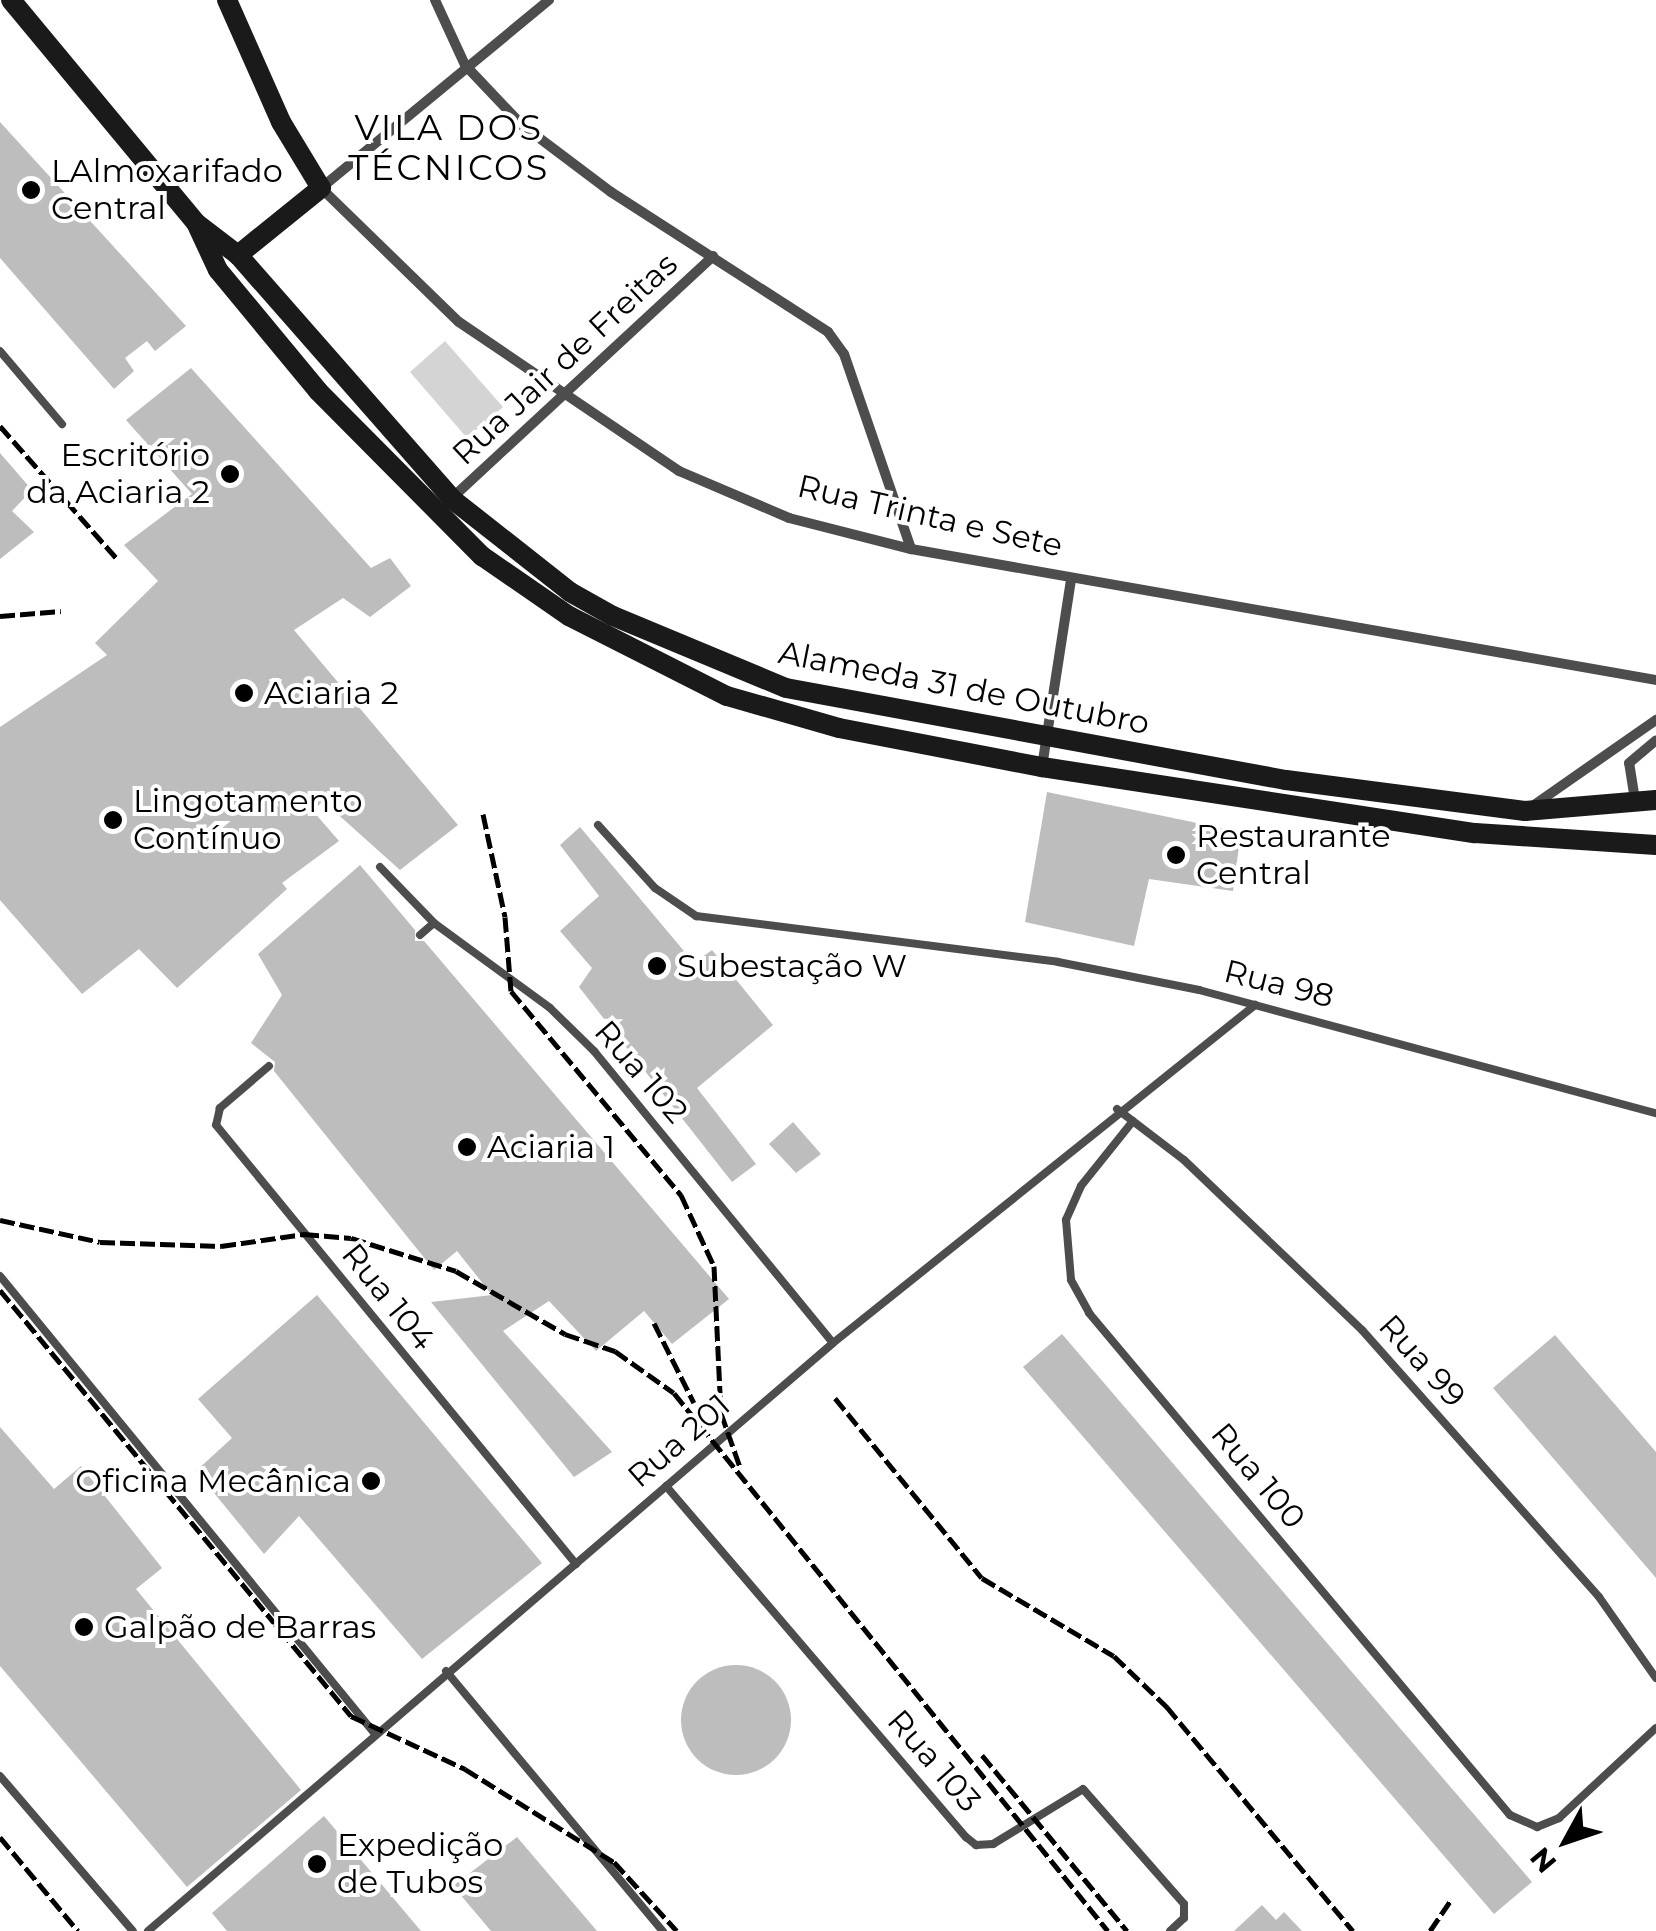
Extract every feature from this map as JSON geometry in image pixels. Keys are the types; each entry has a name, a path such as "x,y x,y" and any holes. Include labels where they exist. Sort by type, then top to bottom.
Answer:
{"main road":[{"path":"10,0 196,223 231,286 435,514 482,556 727,696 839,728 1042,767 1528,838 1656,845"},
{"name":"Rua Trinta e Sete","path":"226,0 281,122 320,188"},
{"path":"238,255 320,188"},
{"name":"Alameda 31 de Outubro","path":"196,223 238,255 452,499 575,607 786,688 1286,780 1525,811 1646,800"}],"street":[{"path":"435,0 465,64 522,124 611,192 804,313 844,354 911,549"},
{"path":"320,188 465,64 548,0"},
{"name":"Rua Trinta e Sete","path":"320,188 460,322 558,394 679,471 789,518 911,549 1070,579 1656,680"},
{"name":"Rua Jair de Freitas","path":"452,499 558,394 713,256"},
{"path":"1042,767 1070,579"},
{"path":"1525,811 1656,720"},
{"path":"1646,800 1629,763 1656,740"}],"lane":[{"path":"0,351 62,424"},
{"name":"Rua 98","path":"598,825 665,897 696,916 883,936 1058,962 1256,1005 1656,1114"},
{"name":"Rua 102","path":"380,867 434,923 550,1008 594,1052 832,1343"},
{"path":"420,935 434,923"},
{"name":"Rua 201","path":"148,1931 832,1343 1117,1110 1256,1005"},
{"name":"Rua 104","path":"269,1066 220,1108 216,1116 221,1134 576,1564"},
{"name":"Rua 99","path":"1117,1110 1184,1160 1362,1330 1599,1597 1656,1678"},
{"name":"Rua 100","path":"1133,1121 1081,1186 1066,1220 1064,1256 1089,1313 1510,1815 1537,1826 1558,1818 1656,1728"},
{"path":"0,1276 374,1734"},
{"name":"Rua 103","path":"666,1486 976,1845 993,1844 1083,1790 1184,1904 1184,1918 1170,1931"},
{"path":"446,1671 664,1931"},
{"path":"0,1776 133,1931"}],"shaded area":[{"path":"445,341 503,407 467,438 410,372"}],"building":[{"name":"LAlmoxarifado Central","path":"0,122 186,326 155,351 147,341 125,358 134,371 114,389 0,258"},
{"path":"191,368 371,568 390,558 411,586 370,617 343,598 294,630 458,825 400,870 323,801 313,811 339,841 282,883 287,889 177,988 139,949 82,994 0,900 0,727 107,655 95,643 158,581 124,545 192,494 126,420"},
{"path":"0,453 32,490 12,511 34,532 0,559"},
{"path":"1047,792 1241,832 1233,891 1149,879 1134,946 1025,922"},
{"name":"Subestação W","path":"580,827 694,963 712,950 773,1025 697,1088 756,1164 732,1182 579,987 592,968 560,931 599,896 560,845"},
{"name":"Aciaria 1","path":"360,865 415,930 415,941 424,941 729,1299 672,1344 644,1311 596,1351 549,1301 503,1331 612,1452 574,1477 431,1302 492,1295 457,1251 434,1270 274,1071 275,1062 251,1043 282,995 258,954"},
{"path":"793,1122 821,1154 796,1173 769,1144"},
{"name":"Oficina Mecânica","path":"317,1295 542,1563 422,1659 299,1516 264,1554 196,1471 232,1438 198,1399"},
{"path":"1062,1334 1532,1882 1494,1914 1023,1367"},
{"path":"1555,1335 1656,1452 1656,1578 1493,1388"},
{"name":"Galpão de Barras","path":"0,1427 54,1489 81,1466 162,1568 136,1589 301,1790 187,1887 0,1666"},
{"path":"736,1665 757,1669 775,1681 787,1699 791,1720 787,1741 775,1759 757,1771 736,1775 715,1771 697,1759 685,1741 681,1720 685,1699 697,1681 715,1669"},
{"name":"Expedição de Tubos","path":"324,1816 421,1931 227,1931 212,1913"},
{"path":"517,1837 597,1931 491,1931 453,1886"},
{"path":"1262,1905 1276,1920 1284,1912 1302,1931 1234,1931"}],"railway":[{"path":"0,426 118,560"},
{"path":"0,616 61,611"},
{"path":"483,814 505,917 511,991 681,1195 714,1266 721,1413 740,1467"},
{"path":"0,1220 100,1242 221,1246 304,1234 351,1238 456,1271 565,1334 615,1351 674,1393 1108,1931"},
{"path":"0,1290 351,1716 465,1769 614,1862 677,1931"},
{"path":"654,1323 694,1403"},
{"path":"835,1398 982,1578 1114,1656 1167,1707 1353,1931"},
{"path":"982,1755 1127,1931"},
{"path":"0,1837 78,1931"},
{"path":"1430,1931 1450,1901"}],"place":[{"name":"LAlmoxarifado Central","path":"31,190"},
{"name":"Escritório da Aciaria 2","path":"230,474"},
{"name":"Aciaria 2","path":"244,693"},
{"name":"Lingotamento Contínuo","path":"113,820"},
{"name":"Restaurante Central","path":"1176,855"},
{"name":"Subestação W","path":"657,966"},
{"name":"Aciaria 1","path":"467,1147"},
{"name":"Oficina Mecânica","path":"371,1481"},
{"name":"Galpão de Barras","path":"84,1627"},
{"name":"Expedição de Tubos","path":"317,1864"}],"district":[{"name":"VILA DOS TÉCNICOS","path":"449,148"}]}
